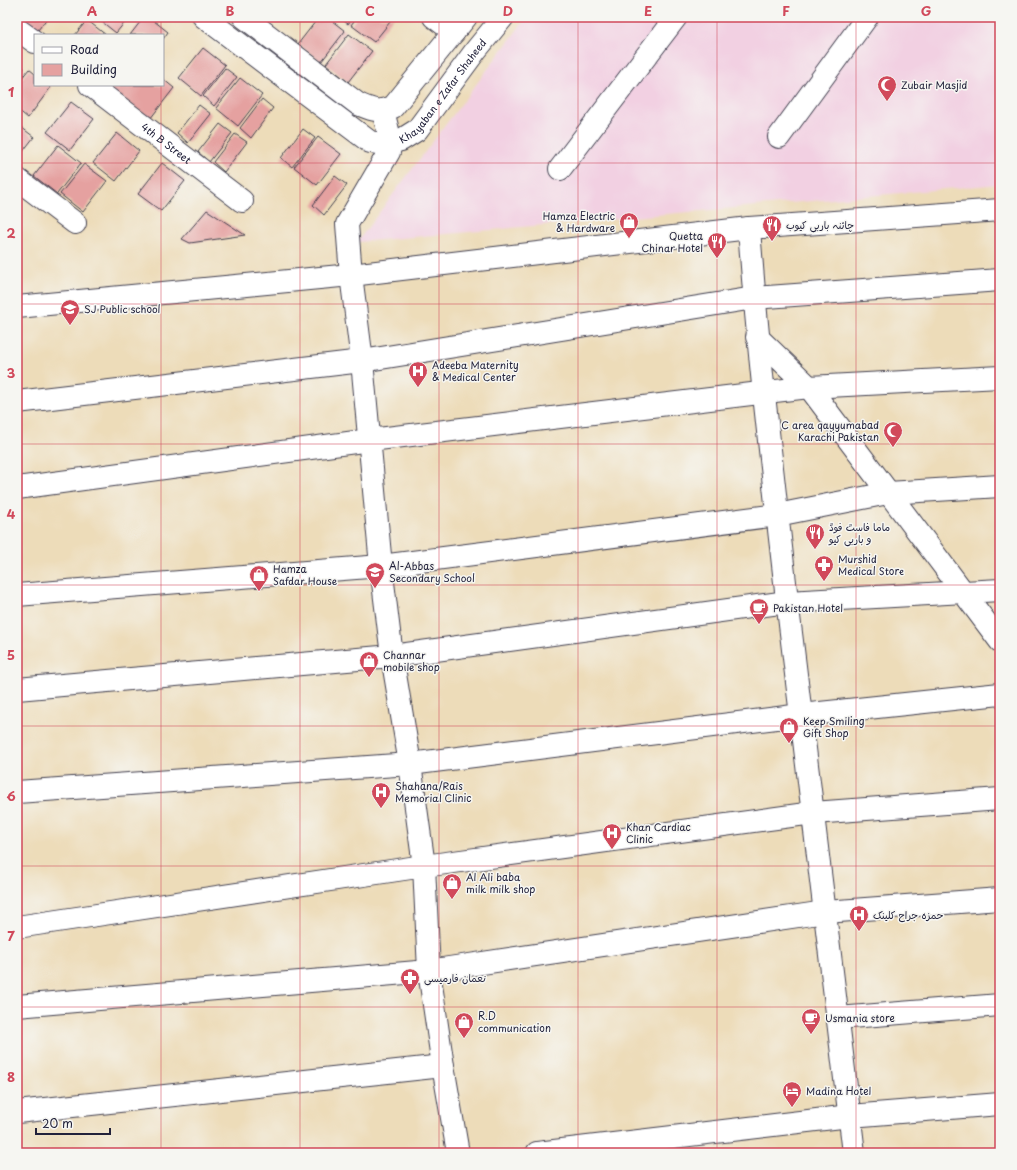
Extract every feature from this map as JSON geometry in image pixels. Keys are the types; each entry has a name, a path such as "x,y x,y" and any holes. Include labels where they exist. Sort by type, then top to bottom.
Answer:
{"street":[{"path":"204,17 380,142 389,152 347,224 351,275 370,440 381,566 392,656 410,764 424,866 429,971 458,1153"},
{"path":"244,17 358,104 373,110 383,111 393,107 460,25 434,17"},
{"name":"Khayaban e Zafar Shaheed","path":"380,142 401,140 416,130 476,50 503,17"},
{"path":"560,169 676,17"},
{"path":"779,137 867,17"},
{"path":"17,29 34,41"},
{"name":"4th B Street","path":"91,86 242,201"},
{"path":"380,142 383,111"},
{"path":"17,179 75,223"},
{"path":"17,307 351,275 749,228 1000,210"},
{"path":"749,228 757,337 763,392 854,1153"},
{"path":"17,402 362,361 754,298 1000,280"},
{"path":"757,337 809,387 1000,641"},
{"path":"17,488 370,440 763,392 809,387 1000,377"},
{"path":"17,594 381,566 777,515 888,493 1000,486"},
{"path":"17,689 392,656 787,602 1000,590"},
{"path":"17,792 410,764 801,715 1000,694"},
{"path":"17,927 424,866 813,813 1000,799"},
{"path":"17,1006 429,971 825,912 1000,899"},
{"path":"838,1018 1000,1005"},
{"path":"17,1112 443,1066"},
{"path":"537,1153 850,1116 1000,1104"}],"shaded area":[{"path":"527,17 1000,17 1000,184 357,242"}],"building":[{"path":"17,17 48,17 35,34 17,20"},
{"path":"96,17 129,17 116,33"},
{"path":"144,17 149,17 168,32 164,38 164,34 131,34"},
{"path":"319,17 327,17 345,31 321,62 298,44"},
{"path":"339,17 353,17 348,24"},
{"path":"357,17 394,17 374,42 351,25"},
{"path":"87,20 105,34 76,34"},
{"path":"349,34 372,51 348,82 326,64"},
{"path":"203,48 225,65 201,96 179,78"},
{"path":"17,62 24,68 17,77"},
{"path":"225,68 237,77 214,106 203,96"},
{"path":"29,69 34,73 34,86 51,87 28,118 17,109 17,84"},
{"path":"240,78 262,95 238,126 216,108"},
{"path":"164,80 174,88 150,119 104,86 164,86"},
{"path":"262,99 273,108 251,138 240,128"},
{"path":"71,102 94,119 70,150 47,132"},
{"path":"199,105 211,114 188,143 177,133"},
{"path":"17,124 34,137 17,159"},
{"path":"220,124 232,133 209,162 198,152"},
{"path":"303,129 315,138 292,167 281,158"},
{"path":"117,133 139,151 116,181 93,163"},
{"path":"235,134 247,142 224,172 213,162"},
{"path":"318,137 341,154 317,185 294,167"},
{"path":"58,145 81,163 57,194 34,176"},
{"path":"162,163 185,181 161,211 138,194"},
{"path":"84,164 107,181 83,212 60,194"},
{"path":"335,176 347,185 324,215 313,205"},
{"path":"207,210 245,235 190,243 182,239"}],"place":[{"name":"Zubair Masjid","path":"887,102"},
{"name":"Hamza Electric & Hardware","path":"629,239"},
{"name":"چائنہ باربی کیوب","path":"772,242"},
{"name":"Quetta Chinar Hotel","path":"717,259"},
{"name":"SJ Public school","path":"70,326"},
{"name":"Adeeba Maternity & Medical Center","path":"418,388"},
{"name":"C area qayyumabad Karachi Pakistan","path":"893,448"},
{"name":"ماما فاسٹ فوڈ و باربی کیو","path":"815,550"},
{"name":"Murshid Medical Store","path":"824,582"},
{"name":"Al-Abbas Secondary School","path":"375,589"},
{"name":"Hamza Safdar House","path":"259,592"},
{"name":"Pakistan Hotel","path":"759,625"},
{"name":"Channar mobile shop","path":"369,678"},
{"name":"Keep Smiling Gift Shop","path":"789,744"},
{"name":"Shahana/Rais Memorial Clinic","path":"381,809"},
{"name":"Khan Cardiac Clinic","path":"612,850"},
{"name":"Al Ali baba milk milk shop","path":"452,900"},
{"name":"حمزہ جراح کلینک","path":"859,932"},
{"name":"نعمان فارمیسی","path":"410,995"},
{"name":"Usmania store","path":"811,1035"},
{"name":"R.D communication","path":"464,1039"},
{"name":"Madina Hotel","path":"792,1108"}]}
